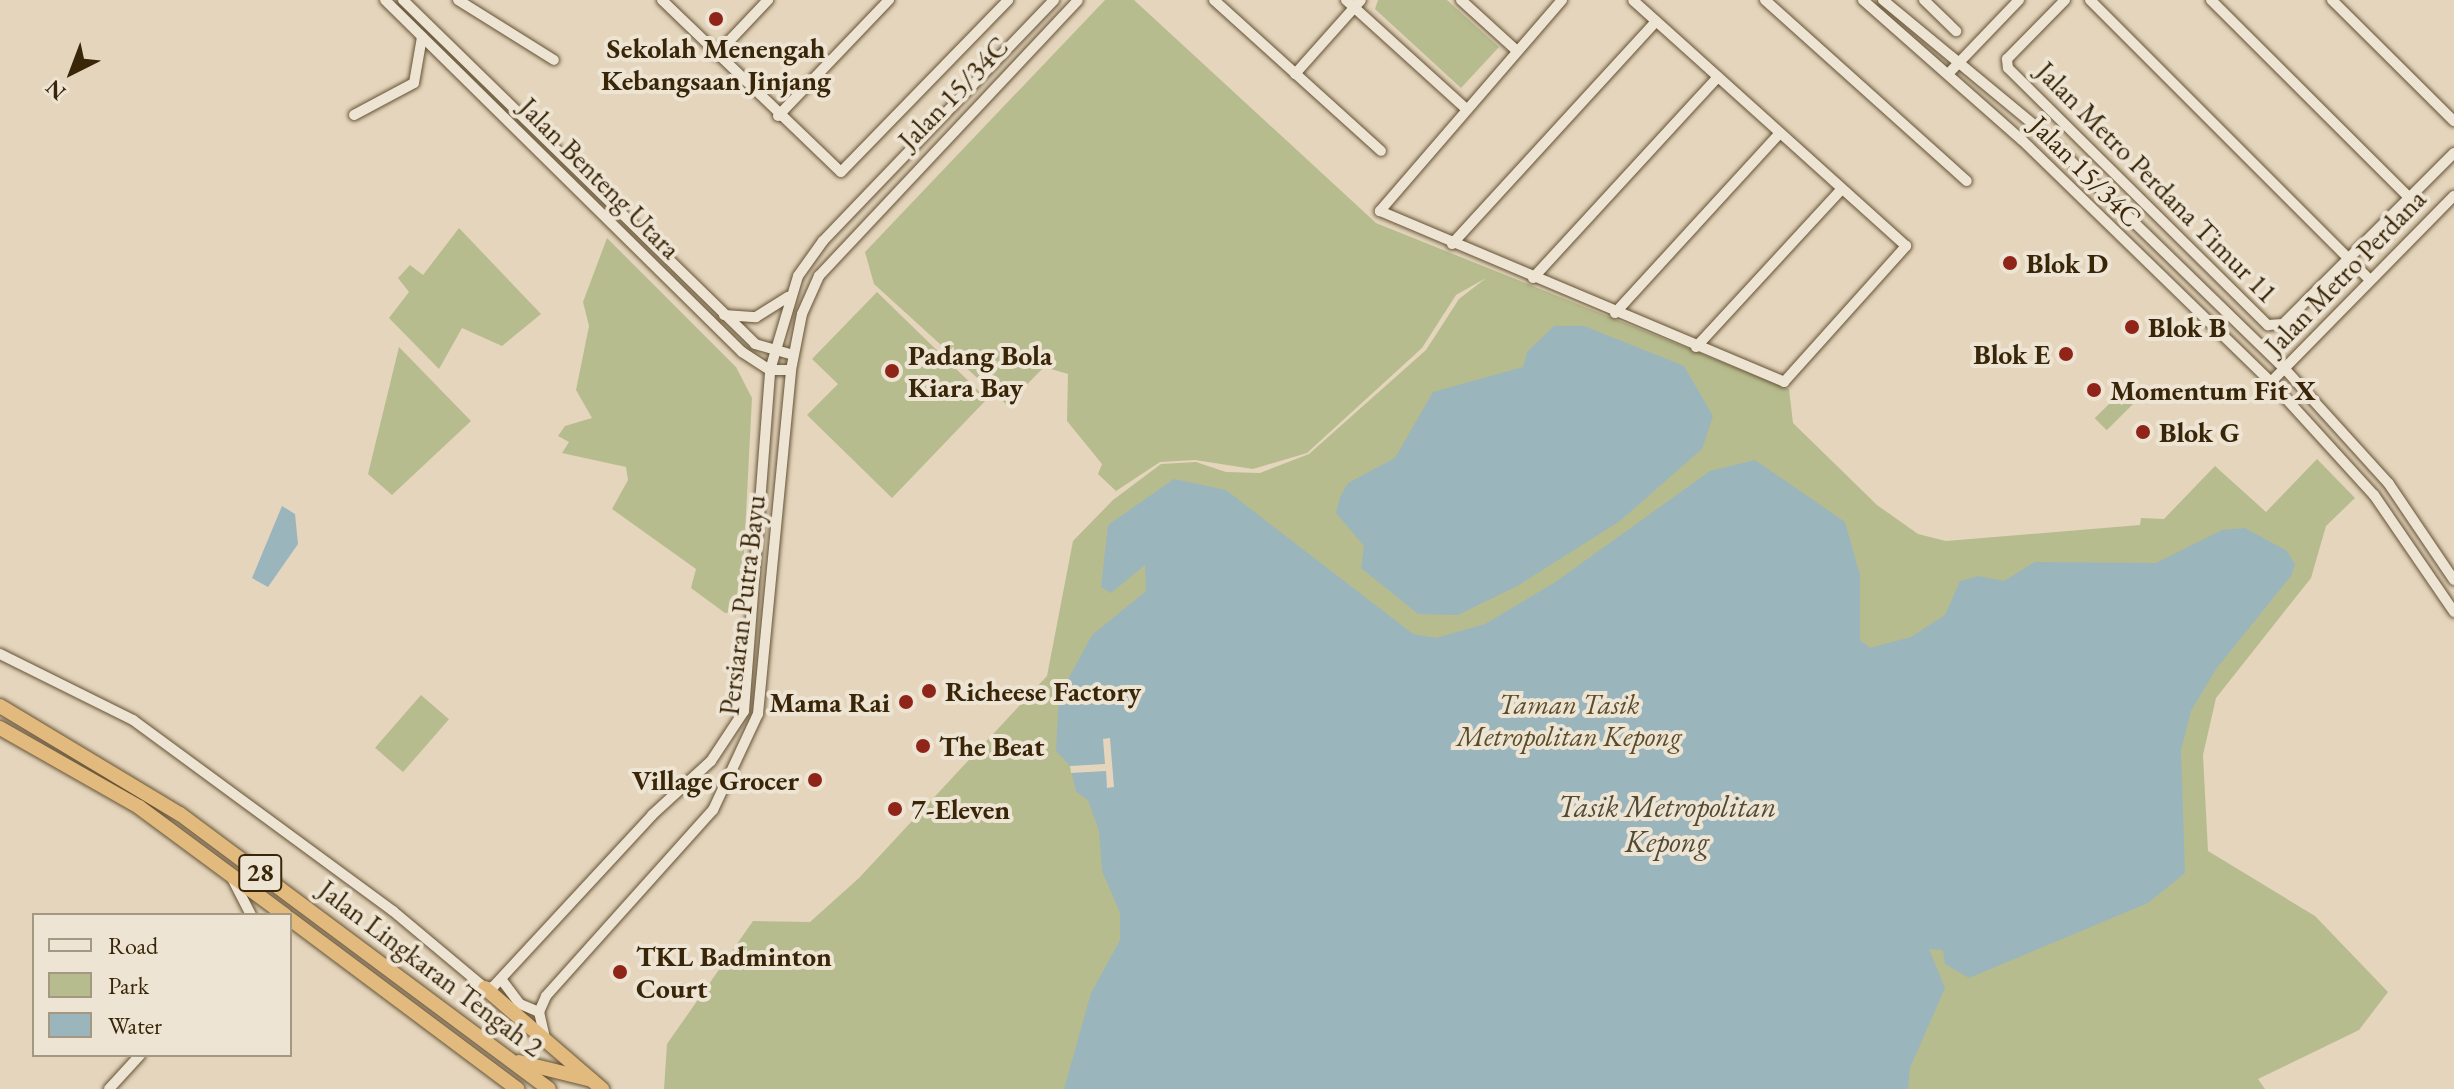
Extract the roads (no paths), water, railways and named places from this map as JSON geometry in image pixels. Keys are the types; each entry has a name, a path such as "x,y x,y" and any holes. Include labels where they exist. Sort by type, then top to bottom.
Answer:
{"highway":[{"name":"Jalan Lingkaran Tengah 2","path":"0,706 148,791 549,1089"},
{"name":"Jalan Lingkaran Tengah 2","path":"0,728 80,769 282,913"},
{"name":"Jalan Lingkaran Tengah 2","path":"293,923 517,1089"},
{"path":"485,988 597,1085"},
{"path":"509,1059 597,1085"}],"street":[{"name":"Jalan Benteng Utara","path":"385,0 742,352 770,370"},
{"path":"458,0 554,60"},
{"path":"662,0 836,170 845,170 1008,0"},
{"path":"716,55 768,0"},
{"path":"778,116 889,0"},
{"name":"Jalan 15/34C","path":"852,210 1054,0"},
{"name":"Jalan 15/34C","path":"865,221 1078,0"},
{"path":"1214,0 1381,151"},
{"path":"1461,0 1517,51"},
{"path":"1562,0 1381,207 1383,215 1783,382 1906,246 1633,0"},
{"path":"1765,0 1967,181"},
{"name":"Jalan 15/34C","path":"1863,0 1948,74 2271,382 2374,495 2454,612"},
{"name":"Jalan 15/34C","path":"1883,0 2034,125 2284,368 2389,484 2454,580"},
{"path":"1924,0 1956,31"},
{"path":"1948,74 2019,0"},
{"name":"Jalan Metro Perdana Timur 11","path":"2065,0 2007,59 2008,68 2268,325 2283,324 2349,258"},
{"path":"2090,0 2370,280"},
{"path":"2211,0 2410,198"},
{"path":"2332,0 2454,121"},
{"name":"Jalan Benteng Utara","path":"410,2 724,315 774,352 793,355"},
{"path":"1295,74 1354,3 1466,109"},
{"path":"1452,244 1656,21"},
{"path":"354,115 414,83 422,35"},
{"path":"1533,278 1718,77"},
{"path":"1615,313 1780,133"},
{"path":"2349,258 2454,153"},
{"path":"1696,347 1842,189"},
{"name":"Jalan Metro Perdana","path":"2271,382 2454,196"},
{"name":"Persiaran Putra Bayu","path":"485,988 501,979 711,761 744,711 770,370 789,297 814,251 852,210"},
{"name":"Persiaran Putra Bayu","path":"539,1012 546,996 700,826 746,744 768,646 793,355 819,276 865,221"},
{"path":"724,315 756,317 789,297"},
{"path":"770,370 791,370"},
{"path":"0,654 133,720 393,911 485,988"},
{"path":"230,874 250,913"},
{"path":"501,979 520,1004 539,1012 545,1038"},
{"path":"109,1089 138,1057"}],"water":[{"path":"1554,326 1584,326 1684,366 1713,416 1702,449 1620,521 1519,585 1458,615 1418,614 1361,568 1364,546 1336,513 1340,497 1348,483 1395,458 1433,392 1523,367 1527,352"},
{"name":"Tasik Metropolitan Kepong","path":"1755,460 1845,522 1860,575 1860,640 1870,648 1911,637 1945,615 1960,581 1978,576 2004,581 2035,562 2156,563 2222,530 2245,528 2287,551 2295,565 2291,576 2216,669 2191,711 2181,750 2185,873 2148,903 1969,978 1945,964 1943,950 1929,949 1945,988 1910,1068 1908,1089 1064,1089 1091,993 1120,940 1120,913 1102,871 1099,831 1088,800 1076,792 1070,766 1056,751 1059,696 1092,635 1146,591 1145,565 1111,593 1101,587 1108,525 1174,479 1226,490 1413,634 1436,638 1485,624 1554,583 1710,471"},
{"path":"282,506 295,514 298,544 268,587 252,578"}],"place":[{"name":"Sekolah Menengah Kebangsaan Jinjang","path":"716,19"},
{"name":"Blok D","path":"2010,263"},
{"name":"Blok B","path":"2132,327"},
{"name":"Blok E","path":"2066,354"},
{"name":"Padang Bola Kiara Bay","path":"892,371"},
{"name":"Momentum Fit X","path":"2094,390"},
{"name":"Blok G","path":"2143,432"},
{"name":"Richeese Factory","path":"929,691"},
{"name":"Mama Rai","path":"906,702"},
{"name":"The Beat","path":"923,746"},
{"name":"Village Grocer","path":"815,780"},
{"name":"7-Eleven","path":"895,809"},
{"name":"TKL Badminton Court","path":"620,972"}],"park label":[{"name":"Taman Tasik Metropolitan Kepong","path":"1569,720"}]}
